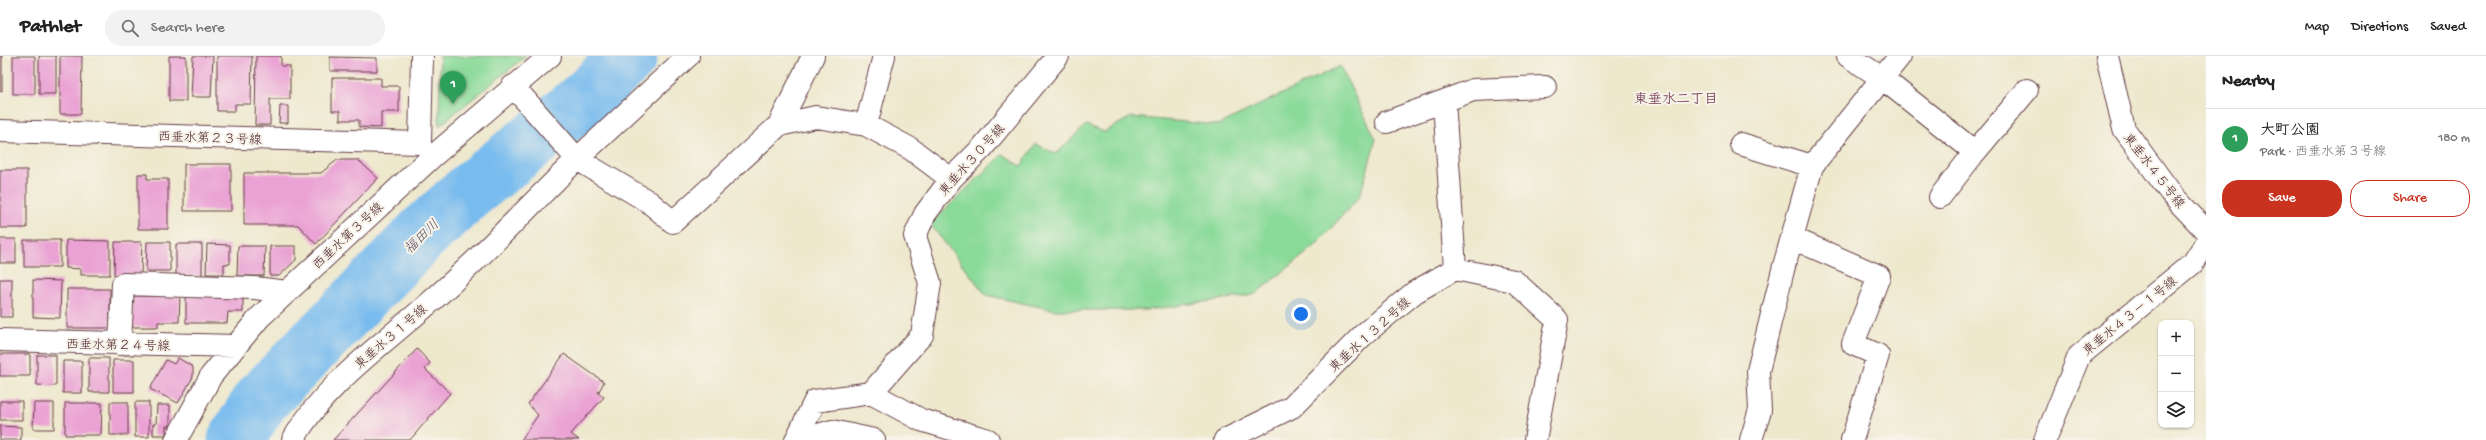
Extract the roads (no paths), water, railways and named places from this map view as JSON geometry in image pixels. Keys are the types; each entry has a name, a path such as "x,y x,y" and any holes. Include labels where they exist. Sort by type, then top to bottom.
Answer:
{"street":[{"path":"422,56 426,150"},
{"name":"西垂水第３号線","path":"176,440 211,376 259,318 345,235 426,150 513,86 550,56"},
{"name":"東垂水３１号線","path":"293,440 300,426 359,361 420,311 577,159 688,56"},
{"path":"513,86 577,159 649,202 673,222 779,125 813,56"},
{"path":"866,124 884,56"},
{"name":"東垂水３０号線","path":"871,393 922,335 930,283 915,236 925,214 950,179 982,148 1058,56"},
{"path":"1848,56 1882,78 1975,152"},
{"path":"1751,440 1760,410 1758,371 1812,166 1900,56"},
{"name":"東垂水４５号線","path":"2107,56 2124,129 2173,196 2206,231"},
{"path":"1387,122 1473,90 1545,87"},
{"path":"1940,198 1975,152 2027,90"},
{"path":"1444,101 1455,269 1514,281 1557,320 1536,440"},
{"path":"779,125 816,117 866,124 911,149 950,179"},
{"name":"西垂水第２３号線","path":"0,131 426,150"},
{"path":"1741,144 1812,166"},
{"path":"1792,238 1879,276 1853,344 1878,355 1852,440"},
{"name":"東垂水４３－１号線","path":"2045,440 2079,356 2193,262 2206,243"},
{"name":"東垂水１３２号線","path":"1225,440 1292,407 1363,336 1415,292 1455,269"},
{"path":"120,344 123,284 255,288 287,292"},
{"name":"西垂水第２４号線","path":"0,340 236,346"},
{"path":"796,440 815,400 871,393 921,420 988,440"},
{"path":"800,440 832,432 874,440"}],"waterway":[{"name":"福田川","path":"236,440 260,401 423,233 471,190 586,98 629,56"}],"place":[{"name":"大町公園","path":"453,104"}],"district":[{"name":"東垂水二丁目","path":"1676,98"}]}
